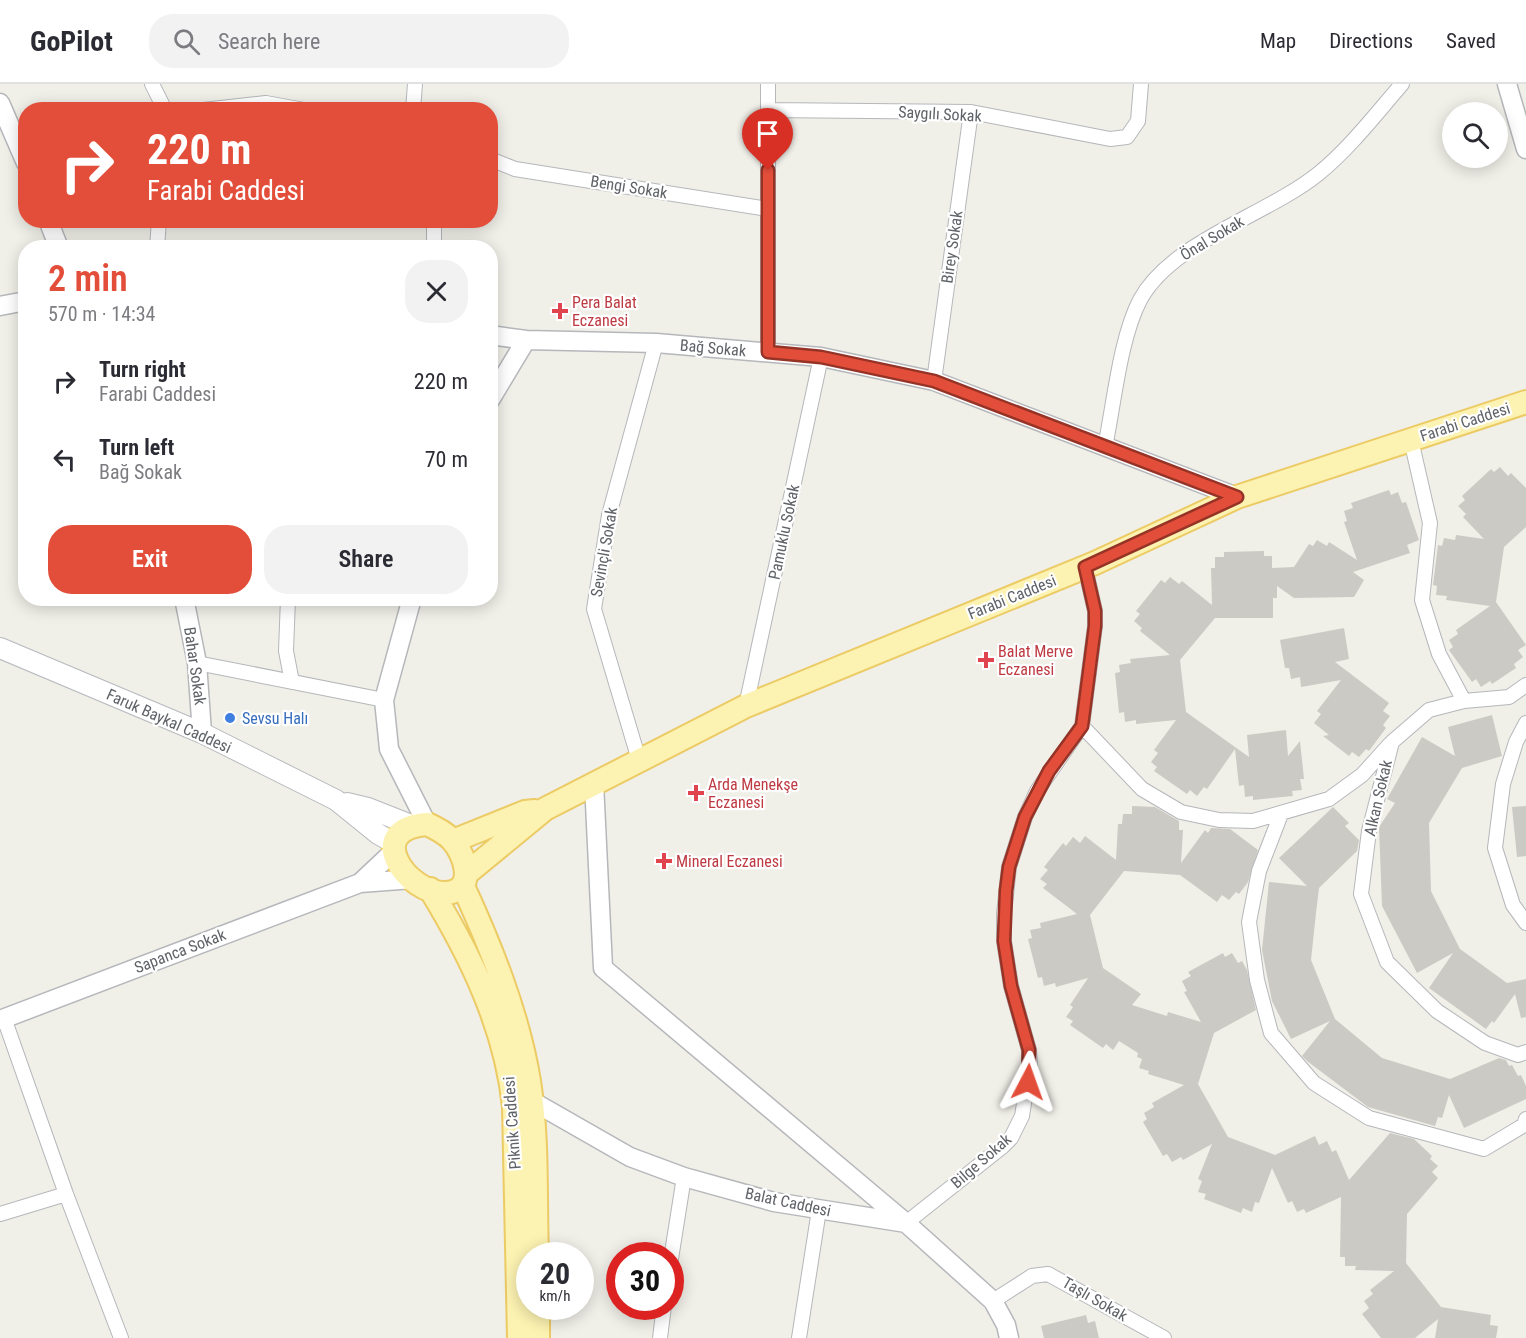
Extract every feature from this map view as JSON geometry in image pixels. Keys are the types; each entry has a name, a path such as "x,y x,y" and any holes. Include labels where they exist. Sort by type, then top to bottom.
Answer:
{"main road":[{"name":"Farabi Caddesi","path":"545,809 746,706 1085,567 1237,497 1526,402"},
{"name":"Faruk Baykal Caddesi","path":"0,648 202,733 336,800"},
{"path":"336,800 442,831 453,841 465,864 465,880"},
{"path":"336,800 394,847 401,868 422,884 446,893 465,880 545,809"},
{"path":"453,841 525,812 545,809"},
{"path":"394,847 399,834 419,825"},
{"name":"Piknik Caddesi","path":"465,880 514,1020 525,1060 532,1101 537,1242"},
{"name":"Piknik Caddesi","path":"422,884 456,933 473,969 498,1028 509,1070 514,1107 519,1338"},
{"path":"538,1320 538,1338"}],"street":[{"path":"152,84 161,102"},
{"path":"413,102 415,84"},
{"path":"768,84 768,352"},
{"name":"Saygılı Sokak","path":"768,110 971,112 1110,139 1127,137 1138,121 1141,84"},
{"name":"Önal Sokak","path":"1105,447 1128,334 1140,301 1154,280 1175,260 1317,175 1402,84"},
{"path":"1508,84 1526,149"},
{"path":"0,103 18,140"},
{"name":"Birey Sokak","path":"934,381 971,112"},
{"name":"Bengi Sokak","path":"498,162 515,169 768,209"},
{"path":"0,306 18,303"},
{"name":"Bağ Sokak","path":"498,335 526,340 656,343 821,357 934,381 1237,497"},
{"path":"498,387 526,340"},
{"name":"Sevinçli Sokak","path":"639,760 594,609 609,515 656,343"},
{"name":"Pamuklu Sokak","path":"746,706 821,357"},
{"path":"1411,440 1430,523 1422,600 1439,654 1464,701"},
{"name":"Bilge Sokak","path":"906,1223 1002,1148 1011,1138 1022,1116 1030,1058 1011,986 1004,941 1009,867 1025,817 1037,790 1082,726 1095,626 1095,611 1085,567"},
{"name":"Bahar Sokak","path":"186,606 197,663 202,733"},
{"path":"288,606 286,651 292,682"},
{"path":"410,606 384,700 389,749 419,825"},
{"path":"197,663 384,700"},
{"name":"Alkan Sokak","path":"1522,1053 1485,1043 1437,1011 1387,962 1361,894 1369,831 1392,742 1429,710 1464,701 1509,697 1524,691"},
{"path":"1526,723 1516,742 1503,784 1495,848 1513,905 1526,923"},
{"path":"1082,726 1142,789 1181,812 1219,820 1253,821 1329,799 1362,775 1392,742"},
{"path":"594,783 603,968 906,1223 993,1301 1006,1325 1009,1338"},
{"path":"1281,813 1259,872 1249,922 1257,980 1271,1033 1314,1083 1369,1118 1484,1149 1524,1125 1526,1119"},
{"name":"Sapanca Sokak","path":"360,883 394,847"},
{"name":"Sapanca Sokak","path":"2,1019 360,883 422,884"},
{"path":"2,1019 121,1338"},
{"path":"1522,1053 1526,1068"},
{"name":"Balat Caddesi","path":"532,1101 630,1157 684,1177 774,1202 906,1223"},
{"path":"674,1242 684,1177"},
{"path":"0,1214 66,1194"},
{"path":"799,1338 819,1210"},
{"name":"Taşlı Sokak","path":"993,1301 1032,1276 1048,1274 1164,1338"},
{"path":"660,1338 662,1320"}],"building":[{"path":"1500,467 1508,476 1511,473 1526,488 1526,527 1504,547 1496,602 1526,645 1518,650 1523,657 1514,664 1516,668 1492,684 1490,681 1481,687 1476,679 1472,682 1449,650 1453,647 1449,640 1458,634 1456,630 1490,606 1446,600 1447,596 1436,595 1437,586 1433,585 1438,545 1442,546 1444,538 1455,540 1456,535 1484,539 1463,517 1466,514 1458,506 1465,500 1462,496 1491,469 1494,472"},
{"path":"1389,490 1391,495 1398,492 1402,503 1406,502 1419,540 1407,545 1410,553 1353,572 1364,580 1354,597 1294,598 1277,586 1277,598 1273,598 1273,618 1215,618 1180,660 1186,712 1249,757 1247,735 1286,730 1288,756 1300,741 1304,779 1300,779 1302,790 1292,791 1293,796 1253,800 1253,796 1245,797 1244,785 1239,786 1235,749 1207,789 1204,787 1197,796 1190,790 1187,794 1154,771 1157,767 1151,762 1158,753 1154,750 1176,720 1136,724 1136,720 1125,722 1124,712 1119,713 1115,673 1120,672 1119,665 1131,663 1130,659 1170,655 1140,631 1142,628 1134,621 1140,614 1136,611 1161,580 1165,583 1170,577 1179,584 1182,581 1212,605 1211,568 1215,568 1215,557 1224,557 1224,552 1264,551 1264,556 1272,556 1272,568 1294,567 1309,544 1313,546 1317,540 1327,546 1329,542 1357,560 1344,522 1347,521 1344,511 1353,508 1351,503"},
{"path":"1344,628 1349,659 1335,662 1389,703 1383,711 1390,716 1383,725 1386,728 1369,751 1366,749 1359,757 1352,752 1349,756 1323,736 1329,735 1314,723 1321,714 1317,711 1341,680 1301,687 1300,677 1291,679 1289,668 1285,668 1280,640"},
{"path":"1492,715 1502,756 1462,768 1429,823 1431,891 1460,949 1507,983 1526,979 1526,1017 1521,1018 1515,994 1494,1023 1492,1021 1486,1029 1429,988 1453,953 1417,973 1382,906 1379,827 1395,803 1387,799 1422,737 1455,756 1448,727"},
{"path":"1132,806 1155,807 1179,821 1179,830 1183,830 1181,863 1205,830 1208,833 1211,828 1230,829 1258,850 1248,882 1239,894 1236,892 1229,900 1222,895 1217,902 1180,875 1124,871 1090,915 1103,968 1141,994 1132,1005 1167,1016 1168,1012 1201,1022 1184,992 1187,991 1182,981 1191,976 1188,972 1223,953 1225,957 1232,953 1238,963 1242,961 1247,970 1256,1010 1214,1033 1198,1084 1228,1137 1275,1155 1315,1136 1319,1145 1327,1141 1332,1152 1336,1150 1349,1180 1390,1133 1414,1139 1432,1156 1430,1159 1438,1166 1432,1172 1438,1178 1407,1214 1406,1263 1441,1307 1491,1315 1490,1325 1498,1326 1496,1338 1435,1338 1438,1319 1415,1338 1381,1338 1362,1314 1369,1308 1364,1301 1373,1294 1370,1290 1394,1271 1355,1270 1356,1266 1345,1266 1345,1257 1340,1257 1341,1197 1306,1213 1304,1209 1297,1212 1292,1201 1288,1203 1272,1168 1259,1203 1255,1202 1252,1212 1243,1208 1241,1213 1204,1199 1206,1194 1198,1192 1202,1181 1198,1179 1212,1144 1183,1160 1181,1157 1172,1162 1167,1154 1163,1156 1143,1122 1147,1119 1144,1113 1154,1107 1152,1103 1184,1085 1148,1074 1149,1071 1139,1068 1142,1059 1137,1057 1138,1053 1119,1041 1113,1050 1106,1044 1103,1048 1070,1025 1073,1021 1066,1017 1073,1007 1070,1005 1088,978 1056,987 1055,983 1044,986 1042,977 1038,978 1028,939 1032,938 1030,930 1041,928 1040,923 1077,914 1043,888 1047,884 1040,879 1048,870 1044,867 1063,843 1066,846 1073,837 1080,843 1085,836 1116,860 1118,824 1122,824 1123,814 1132,814"},
{"path":"1526,806 1526,856 1517,857 1512,807"},
{"path":"1333,807 1349,823 1345,826 1359,840 1357,851 1319,888 1311,960 1335,1019 1382,1058 1450,1079 1499,1058 1506,1060 1518,1076 1521,1075 1526,1086 1526,1099 1464,1128 1449,1095 1442,1118 1438,1117 1435,1126 1368,1107 1302,1056 1330,1021 1291,1039 1272,1001 1262,950 1269,882 1307,886 1279,858"},
{"path":"1086,1315 1088,1323 1095,1321 1099,1338 1044,1338 1041,1326"}],"place":[{"name":"Pera Balat Eczanesi","path":"560,311"},
{"name":"Balat Merve Eczanesi","path":"986,660"},
{"name":"Sevsu Halı","path":"230,718"},
{"name":"Arda Menekşe Eczanesi","path":"696,793"},
{"name":"Mineral Eczanesi","path":"664,861"}],"route":[{"path":"768,170 768,352 821,357 934,381 1237,497 1085,567 1093,597 1095,626 1082,726 1037,790 1016,843 1009,867 1006,891 1004,941 1011,986 1029,1050 1028,1082"}]}
